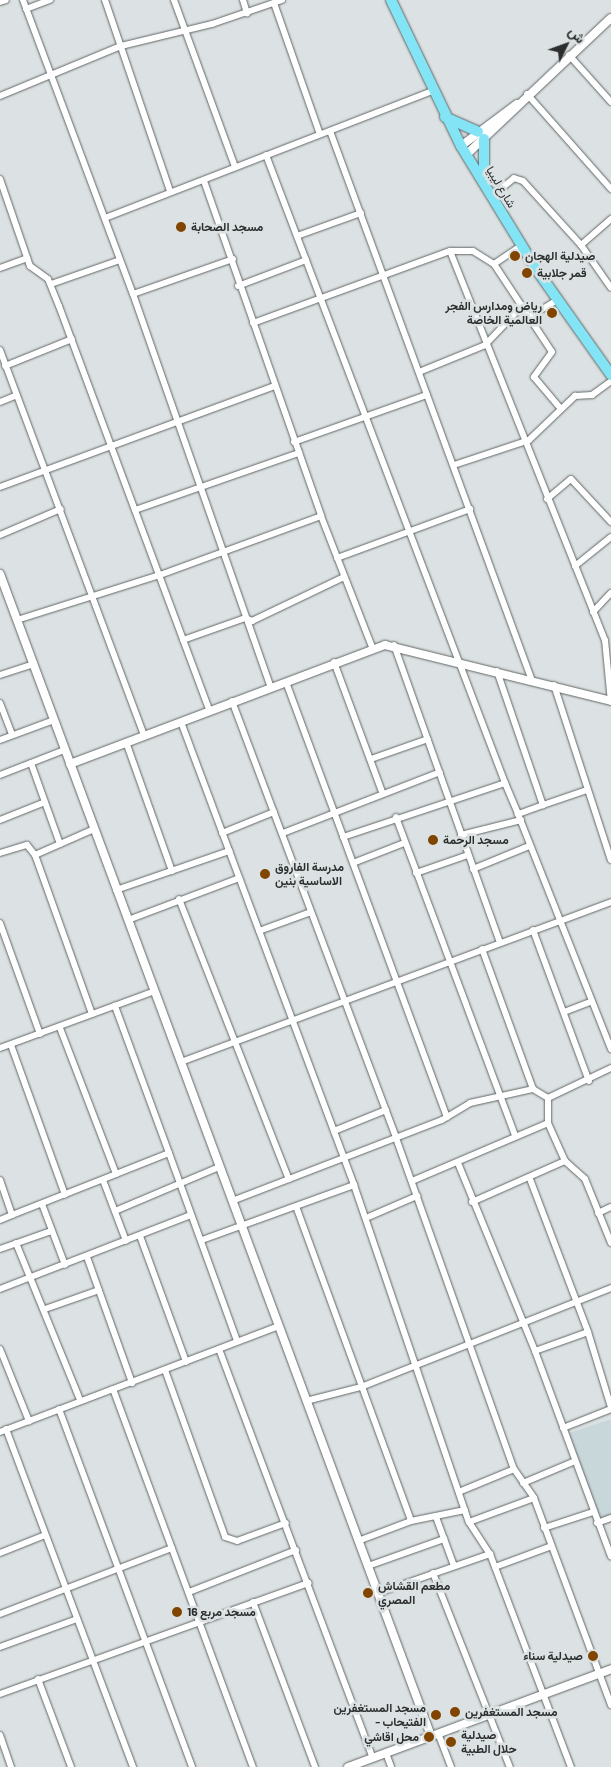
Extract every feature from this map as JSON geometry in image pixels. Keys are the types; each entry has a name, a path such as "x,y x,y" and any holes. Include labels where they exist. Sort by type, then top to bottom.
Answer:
{"highway":[{"name":"شارع ليبيا","path":"391,0 432,91 463,150 557,300 611,375"},
{"path":"445,118 481,136 484,182"}],"street":[{"path":"0,2 6,0"},
{"path":"23,0 133,294 202,490 222,554 271,688"},
{"path":"26,9 50,0"},
{"path":"105,0 170,192"},
{"path":"174,0 235,167"},
{"path":"243,0 247,13"},
{"path":"0,96 120,46 185,32 282,0"},
{"path":"274,3 320,134"},
{"path":"463,150 481,136 611,18"},
{"path":"569,55 611,102"},
{"path":"105,218 432,91"},
{"path":"527,94 611,189"},
{"path":"330,131 385,276 531,678"},
{"path":"266,155 407,532 504,783 520,817 529,846 611,1049"},
{"path":"492,196 514,178 520,178 581,245 611,288"},
{"path":"0,179 27,258 51,284 209,710"},
{"path":"204,181 233,259 238,286 253,323 294,442 372,647"},
{"path":"297,236 361,213"},
{"path":"581,245 611,219"},
{"path":"494,264 522,245"},
{"path":"70,764 232,701 271,688 372,647 394,645 531,678 611,702 608,638 593,612 523,442 450,252"},
{"path":"253,323 450,252 479,252 494,264 553,354 534,377 561,409"},
{"path":"0,268 27,258"},
{"path":"133,294 233,259"},
{"path":"51,284 120,260"},
{"path":"238,286 306,260"},
{"path":"530,317 557,300"},
{"path":"419,372 485,345 522,306"},
{"path":"6,366 72,339"},
{"path":"0,350 144,735"},
{"path":"454,465 523,442 579,394 592,395 611,381"},
{"path":"0,487 275,386"},
{"path":"0,402 17,395"},
{"path":"294,442 427,395"},
{"path":"135,510 202,490 298,453"},
{"path":"547,499 571,479 611,522"},
{"path":"0,535 61,509"},
{"path":"337,558 470,509"},
{"path":"18,620 222,554 321,516"},
{"path":"575,566 611,537"},
{"path":"0,574 358,1541 434,1735 451,1767"},
{"path":"183,640 245,618 261,618 344,577"},
{"path":"593,612 611,593"},
{"path":"394,645 500,942"},
{"path":"334,662 382,792"},
{"path":"0,676 34,664"},
{"path":"497,670 543,805"},
{"path":"286,682 396,983 448,1117"},
{"path":"554,685 611,860"},
{"path":"232,701 386,1110 514,1470 534,1498 549,1547 611,1705"},
{"path":"0,704 12,735"},
{"path":"0,740 54,720"},
{"path":"181,722 366,1218 415,1364 461,1490 469,1522 490,1554 571,1767"},
{"path":"371,759 428,739"},
{"path":"126,742 172,871"},
{"path":"0,775 64,750"},
{"path":"31,763 60,844"},
{"path":"282,833 382,792 440,772"},
{"path":"343,837 396,817 504,783"},
{"path":"461,835 520,817 543,805 587,790"},
{"path":"0,820 45,802"},
{"path":"222,833 274,812"},
{"path":"396,817 404,843 451,962 515,1136"},
{"path":"35,855 94,829"},
{"path":"353,863 404,843"},
{"path":"0,853 27,845 35,855 92,1014"},
{"path":"473,869 529,846"},
{"path":"116,890 229,851"},
{"path":"416,873 468,855"},
{"path":"128,920 179,899 239,878"},
{"path":"179,899 289,1179"},
{"path":"181,1062 611,902"},
{"path":"259,931 311,912"},
{"path":"0,923 40,1034"},
{"path":"533,930 589,1081"},
{"path":"482,949 533,1089 548,1098"},
{"path":"0,1048 60,1028 92,1014 155,992"},
{"path":"564,1012 592,1002"},
{"path":"115,1006 191,1215 202,1240 237,1341"},
{"path":"60,1028 116,1174"},
{"path":"11,1045 65,1195"},
{"path":"548,1098 589,1081 611,1068"},
{"path":"232,1201 345,1160 448,1117 470,1103 500,1099 533,1089"},
{"path":"548,1098 548,1123 565,1161 582,1173 611,1243"},
{"path":"334,1131 386,1110"},
{"path":"412,1181 458,1164 515,1136 548,1123"},
{"path":"0,1220 169,1153"},
{"path":"472,1202 530,1180 565,1161"},
{"path":"458,1164 472,1202 524,1322 597,1523 611,1556"},
{"path":"115,1211 181,1185 219,1167"},
{"path":"0,1180 12,1214"},
{"path":"103,1180 126,1242"},
{"path":"530,1180 577,1300 611,1408 563,1428"},
{"path":"202,1240 297,1209 354,1185"},
{"path":"366,1218 417,1196"},
{"path":"42,1204 65,1265"},
{"path":"598,1213 611,1207"},
{"path":"297,1209 411,1521"},
{"path":"0,1289 126,1242 191,1215"},
{"path":"0,1249 51,1231"},
{"path":"140,1236 186,1362"},
{"path":"16,1243 80,1400"},
{"path":"86,1257 132,1383"},
{"path":"306,1401 361,1387 415,1364 611,1288"},
{"path":"44,1310 99,1290"},
{"path":"132,1767 46,1535 3,1430 80,1400 132,1383 279,1326"},
{"path":"535,1351 588,1332"},
{"path":"219,1348 309,1583 373,1758"},
{"path":"0,1350 29,1421"},
{"path":"166,1370 225,1537 237,1541 286,1523"},
{"path":"113,1389 253,1767"},
{"path":"59,1409 147,1639 192,1767"},
{"path":"523,1483 576,1461"},
{"path":"461,1490 514,1470"},
{"path":"469,1522 534,1498"},
{"path":"358,1541 411,1521 465,1510"},
{"path":"544,1528 593,1512"},
{"path":"436,1517 454,1566"},
{"path":"597,1523 611,1518"},
{"path":"0,1553 46,1535"},
{"path":"368,1566 444,1539"},
{"path":"495,1567 549,1547"},
{"path":"0,1614 172,1548"},
{"path":"189,1592 296,1550"},
{"path":"378,1593 490,1554"},
{"path":"434,1573 510,1767"},
{"path":"0,1694 147,1639 309,1583"},
{"path":"253,1602 316,1767"},
{"path":"0,1647 77,1619"},
{"path":"348,1767 611,1669"},
{"path":"38,1679 71,1767"},
{"path":"0,1735 11,1767"},
{"path":"386,1753 391,1767"}],"shaded area":[{"path":"611,1419 611,1515 599,1519 569,1433"}],"place":[{"name":"مسجد الصحابة","path":"181,227"},
{"name":"صيدلية الهجان","path":"515,256"},
{"name":"قمر جلابية","path":"527,273"},
{"name":"رياض ومدارس الفجر العالمية الخاصة","path":"552,313"},
{"name":"مسجد الرحمة","path":"433,840"},
{"name":"مدرسة الفاروق الاساسية بنين","path":"265,874"},
{"name":"مطعم القشاش المصري","path":"368,1593"},
{"name":"مسجد مربع 16","path":"177,1612"},
{"name":"صيدلية سناء","path":"593,1656"},
{"name":"مسجد المستغفرين","path":"455,1712"},
{"name":"مسجد المستغفرين - الفتيحاب","path":"436,1715"},
{"name":"محل اقاشي","path":"429,1737"},
{"name":"صيدلية حلال الطبية","path":"451,1742"}]}
